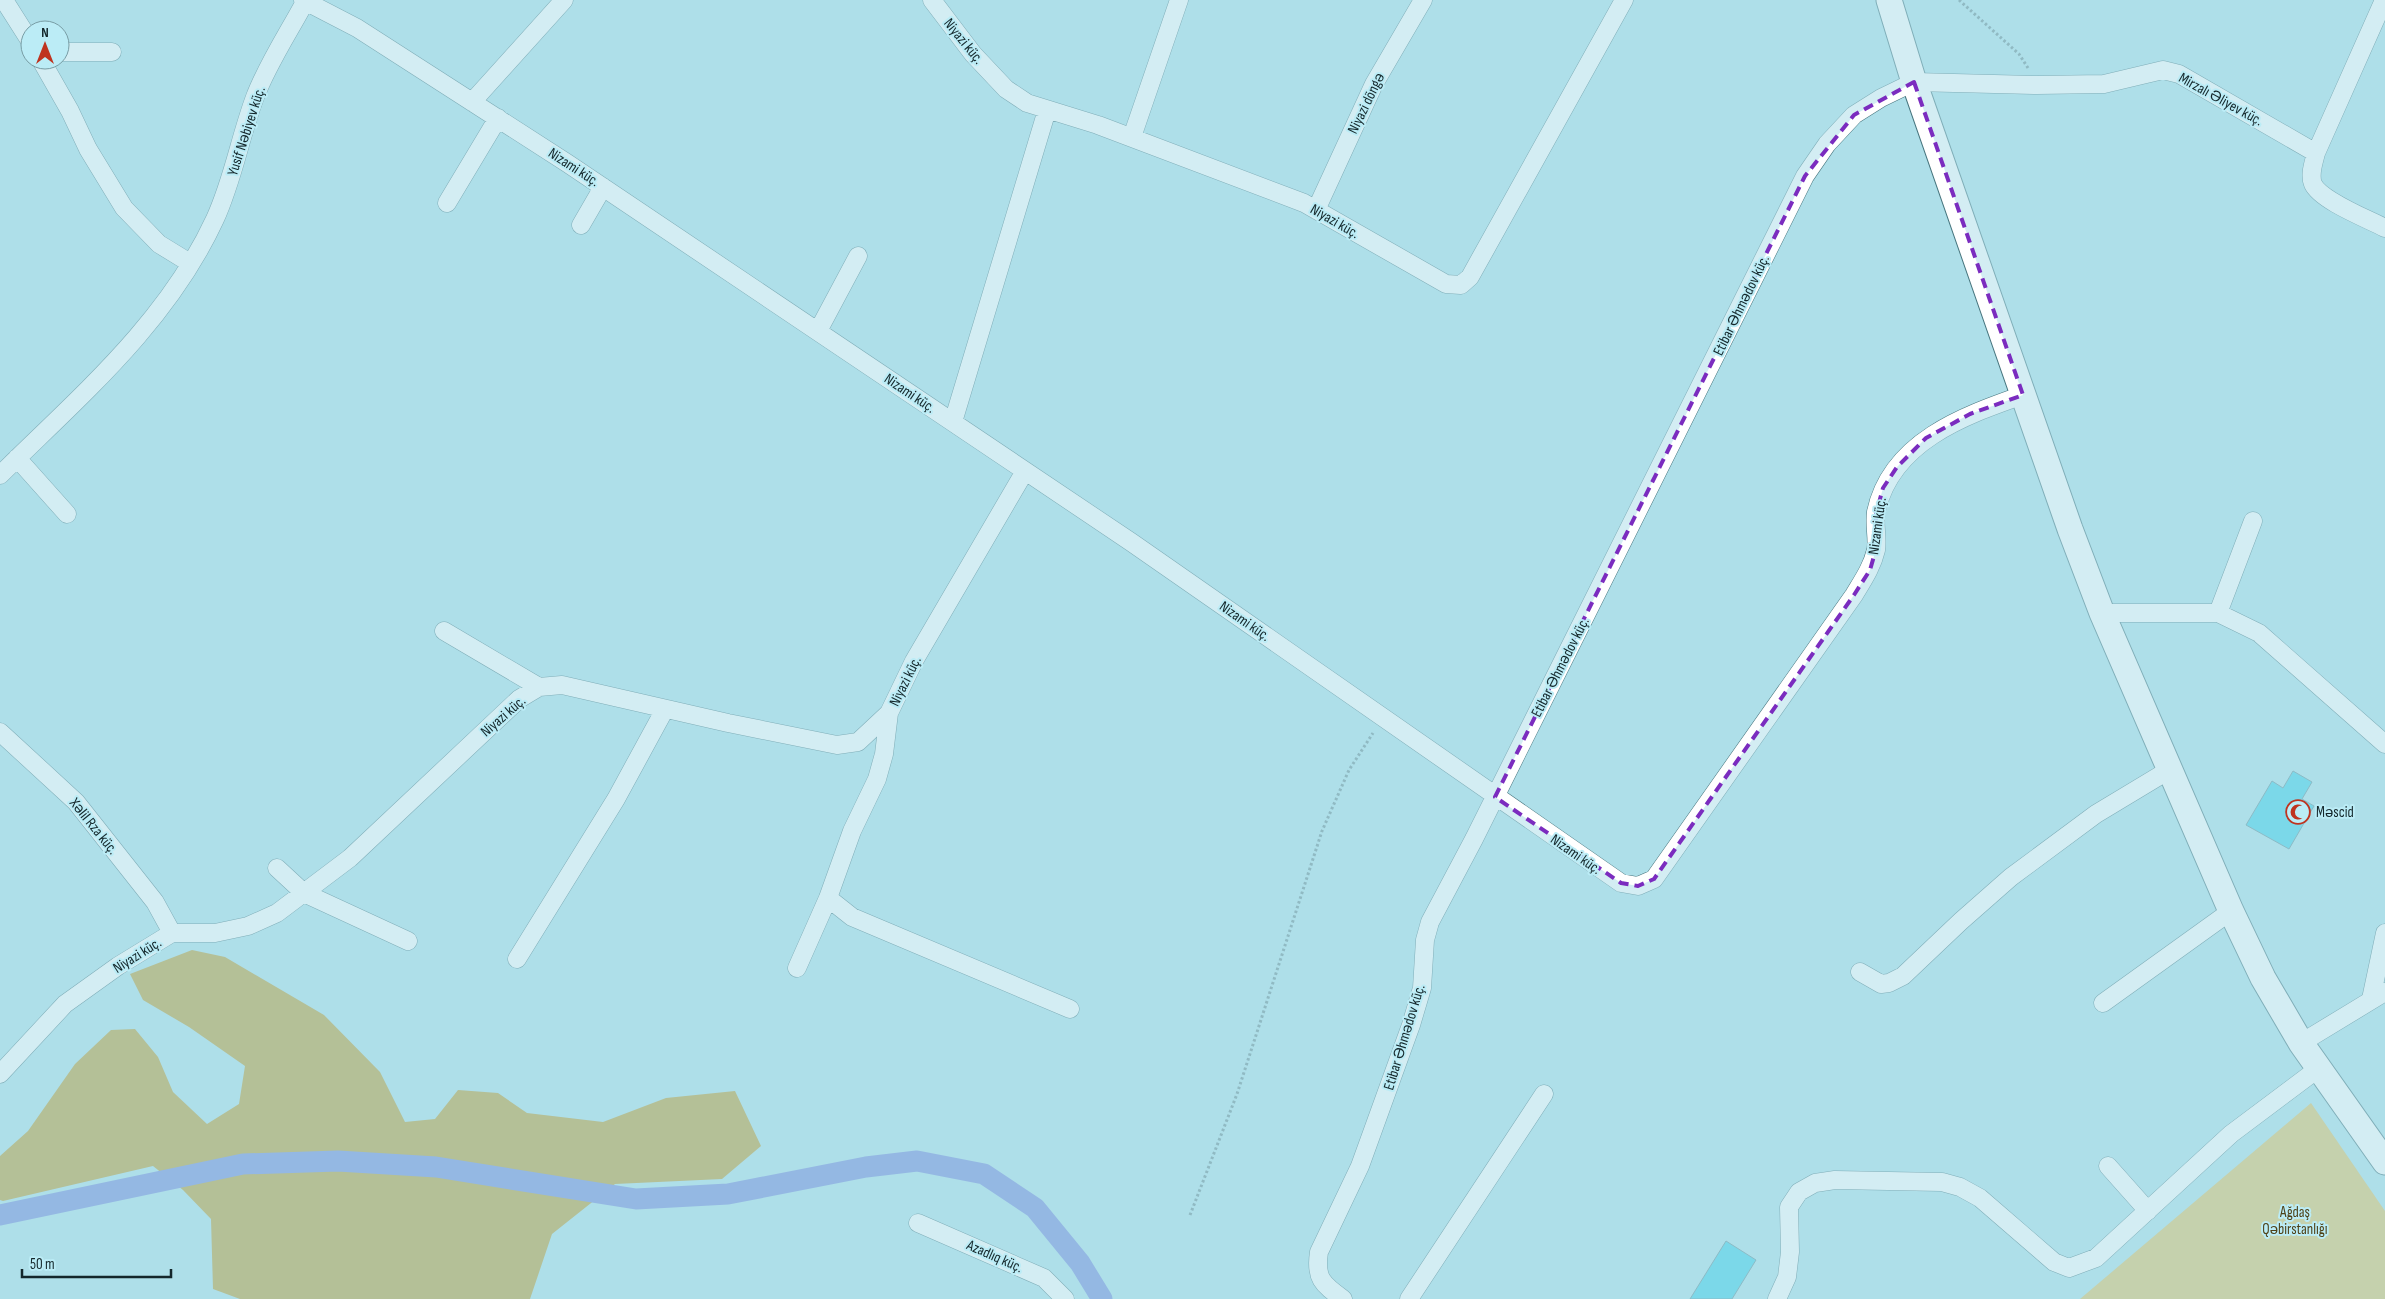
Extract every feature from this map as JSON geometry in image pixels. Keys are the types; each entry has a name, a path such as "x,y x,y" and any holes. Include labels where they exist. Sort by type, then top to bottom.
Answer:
{"street":[{"path":"4,0 20,25"},
{"name":"Nizami küç.","path":"304,0 357,28 498,118 818,331 1025,471 1621,883 1638,886 1654,879 1870,570 1876,550 1876,514 1883,488 1898,467 1926,438 1970,414 2023,395"},
{"name":"Yusif Nəbiyev küç.","path":"0,475 120,358 158,314 190,264 215,219 235,168 255,97 304,0"},
{"path":"472,102 564,0"},
{"name":"Niyazi küç.","path":"932,0 973,54 1006,89 1027,103 1132,137 1295,200 1446,284 1461,285 1470,277 1624,0"},
{"path":"1132,137 1179,0"},
{"name":"Niyazi döngə","path":"1316,210 1374,84 1423,0"},
{"path":"1889,0 1914,82 2023,395 2102,613 2169,770 2231,911 2272,993 2301,1043 2385,1162"},
{"path":"2384,0 2316,153 2312,169 2313,184 2326,197 2385,228"},
{"path":"70,52 112,52"},
{"path":"47,70 88,149 124,208 159,244 190,264"},
{"name":"Mirzalı Əliyev küç.","path":"1914,82 2037,85 2104,84 2162,70 2180,74 2316,153"},
{"name":"Etibar Əhmədov küç.","path":"1343,1299 1319,1278 1317,1266 1319,1252 1360,1166 1411,1025 1422,988 1425,940 1430,922 1495,797 1805,176 1827,144 1854,116 1881,98 1914,82"},
{"path":"953,422 1046,110"},
{"path":"447,202 498,118"},
{"path":"581,225 603,187"},
{"path":"818,331 858,256"},
{"path":"17,458 68,514"},
{"name":"Niyazi küç.","path":"0,1074 65,1004 118,966 172,933 215,933 248,926 276,913 304,893 350,858 519,699 539,687 562,685 837,746 858,742 889,713 910,668 1025,471"},
{"path":"2218,613 2253,521"},
{"path":"2102,613 2218,613 2259,633 2385,744"},
{"path":"444,631 539,687"},
{"path":"517,959 616,800 666,709"},
{"path":"797,968 828,898 852,830 877,779 884,754 889,713"},
{"name":"Xəlil Rza küç.","path":"0,732 76,802 156,902 172,933"},
{"path":"1860,972 1881,984 1903,976 1960,921 2011,877 2096,814 2169,770"},
{"path":"276,868 304,893 408,942"},
{"path":"828,898 852,917 1070,1009"},
{"path":"2103,1003 2231,911"},
{"path":"2301,1043 2378,996 2385,933"},
{"path":"1777,1299 1787,1277 1790,1252 1789,1207 1799,1192 1815,1183 1836,1180 1932,1182 1960,1187 1980,1198 2054,1262 2070,1268 2096,1258 2231,1134 2319,1068"},
{"path":"1409,1299 1544,1094"},
{"path":"2108,1166 2148,1211"},
{"name":"Azadlıq küç.","path":"918,1222 1044,1278 1065,1299"}],"path":[{"path":"1959,0 2018,54 2037,85"},
{"path":"1190,1215 1237,1094 1322,831 1349,770 1383,718"}],"highlighted area":[{"path":"1914,82 2023,395 1970,414 1926,438 1897,467 1883,488 1876,514 1876,549 1870,570 1854,595 1654,879 1638,886 1621,883 1495,797 1805,176 1854,115"}],"green space":[{"name":"Ağdaş Qəbirstanlığı","path":"2311,1103 2385,1211 2385,1299 2080,1299"}],"shaded area":[{"path":"192,950 225,957 324,1015 380,1072 405,1122 435,1119 458,1090 498,1093 527,1113 603,1122 666,1098 735,1091 761,1146 722,1179 615,1184 552,1234 530,1299 240,1299 213,1289 211,1219 183,1190 153,1166 3,1201 0,1200 0,1156 28,1131 75,1064 111,1030 135,1029 158,1057 173,1092 207,1124 239,1104 245,1066 189,1027 143,1000 130,974"}],"building":[{"path":"2293,771 2312,782 2302,799 2314,806 2289,849 2246,825 2272,781 2283,788"},
{"path":"1726,1241 1756,1260 1732,1299 1690,1299"}],"waterway":[{"path":"0,1215 243,1164 338,1161 436,1167 636,1199 728,1194 866,1167 917,1161 984,1174 1035,1208 1080,1263 1102,1299"}],"place":[{"name":"Məscid","path":"2298,812"}]}
